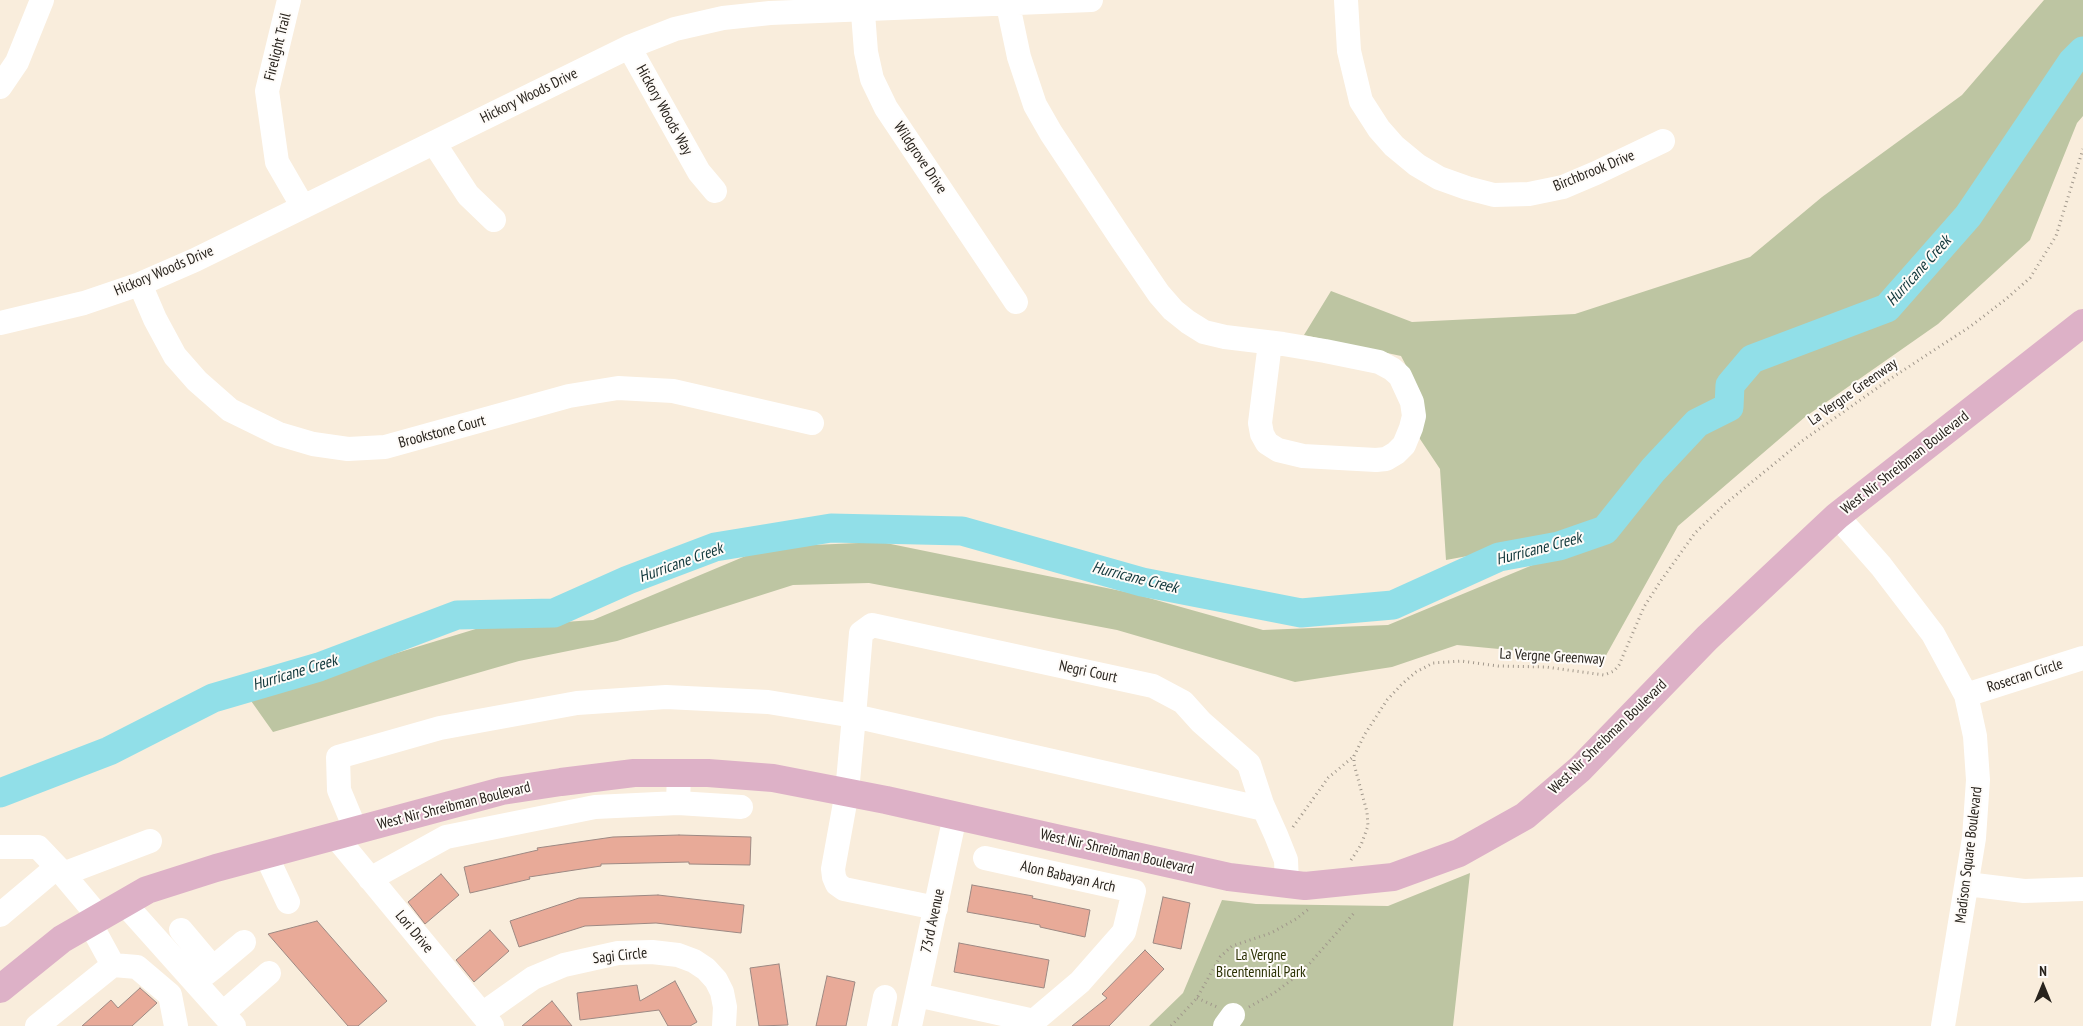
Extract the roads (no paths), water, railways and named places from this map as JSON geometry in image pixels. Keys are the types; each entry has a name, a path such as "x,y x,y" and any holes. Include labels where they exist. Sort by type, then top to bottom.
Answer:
{"main road":[{"name":"West Nir Shreibman Boulevard","path":"0,989 62,939 147,890 266,855 502,791 634,773 708,773 773,778 847,792 1229,877 1303,891 1393,877 1459,853 1525,816 1580,769 1707,638 1837,516 2083,323"}],"street":[{"path":"0,88 17,62 42,0"},
{"name":"Firelight Trail","path":"289,0 267,91 277,162 302,207"},
{"name":"Hickory Woods Drive","path":"0,323 84,303 140,284 195,260 629,47 675,29 723,18 863,5 1008,5 1091,0"},
{"name":"Birchbrook Drive","path":"1346,0 1349,52 1361,101 1379,129 1394,146 1417,165 1439,178 1494,195 1529,194 1572,184 1663,141"},
{"name":"Wildgrove Drive","path":"863,5 866,52 872,79 886,108 1016,302"},
{"path":"1008,5 1019,57 1035,105 1051,134 1159,294 1172,310 1204,332 1225,337 1270,343 1325,351 1379,362 1392,368 1400,376 1412,402 1414,416 1404,445 1396,454 1386,459 1376,460 1303,456 1278,450 1268,443 1262,434 1260,423 1270,343"},
{"name":"Hickory Woods Way","path":"629,47 699,172 715,191"},
{"path":"434,143 468,195 494,220"},
{"name":"Brookstone Court","path":"140,284 155,319 175,356 197,381 230,410 279,434 312,444 348,450 385,447 569,396 618,388 673,390 812,423"},
{"name":"Madison Square Boulevard","path":"1837,516 1881,566 1934,634 1966,695 1975,736 1978,780 1967,884 1943,1026"},
{"name":"Negri Court","path":"936,908 844,888 838,884 834,877 833,870 847,792 861,633 872,625 1153,686 1184,702 1201,722 1249,764 1264,809 1286,860 1303,891"},
{"name":"Rosecran Circle","path":"1966,695 2083,658"},
{"name":"Lori Drive","path":"487,1020 370,879 346,834 339,790 338,757 440,728 577,703 666,697 768,702 854,716"},
{"path":"854,716 1264,809"},
{"path":"678,803 679,773"},
{"path":"370,879 446,837 595,807 678,803 741,807"},
{"name":"73rd Avenue","path":"910,1026 956,816"},
{"path":"0,915 60,870 150,840"},
{"path":"0,847 38,847 60,870 94,920 113,965"},
{"path":"266,855 288,902"},
{"name":"Alon Babayan Arch","path":"917,996 1034,1022 1080,982 1124,932 1134,892 985,858"},
{"path":"1967,884 2024,891 2083,888"},
{"path":"124,903 204,975"},
{"path":"181,930 228,1020 269,974"},
{"path":"204,975 244,942"},
{"name":"Sagi Circle","path":"487,1020 533,978 564,965 618,953 652,952 678,955 694,961 716,980 722,992 725,1007 724,1026"},
{"path":"37,1026 113,965 137,967 170,995 176,1026"},
{"path":"879,1026 885,997"}],"waterway":[{"name":"Hurricane Creek","path":"0,793 109,751 213,698 319,667 457,615 554,613 628,580 715,547 831,528 962,531 1142,582 1301,613 1393,605 1499,557 1559,546 1605,530 1653,470 1697,423 1729,407 1730,385 1752,359 1887,308 1968,216 2072,62 2083,51"}],"park label":[{"name":"La Vergne Bicentennial Park","path":"1261,964"}]}
